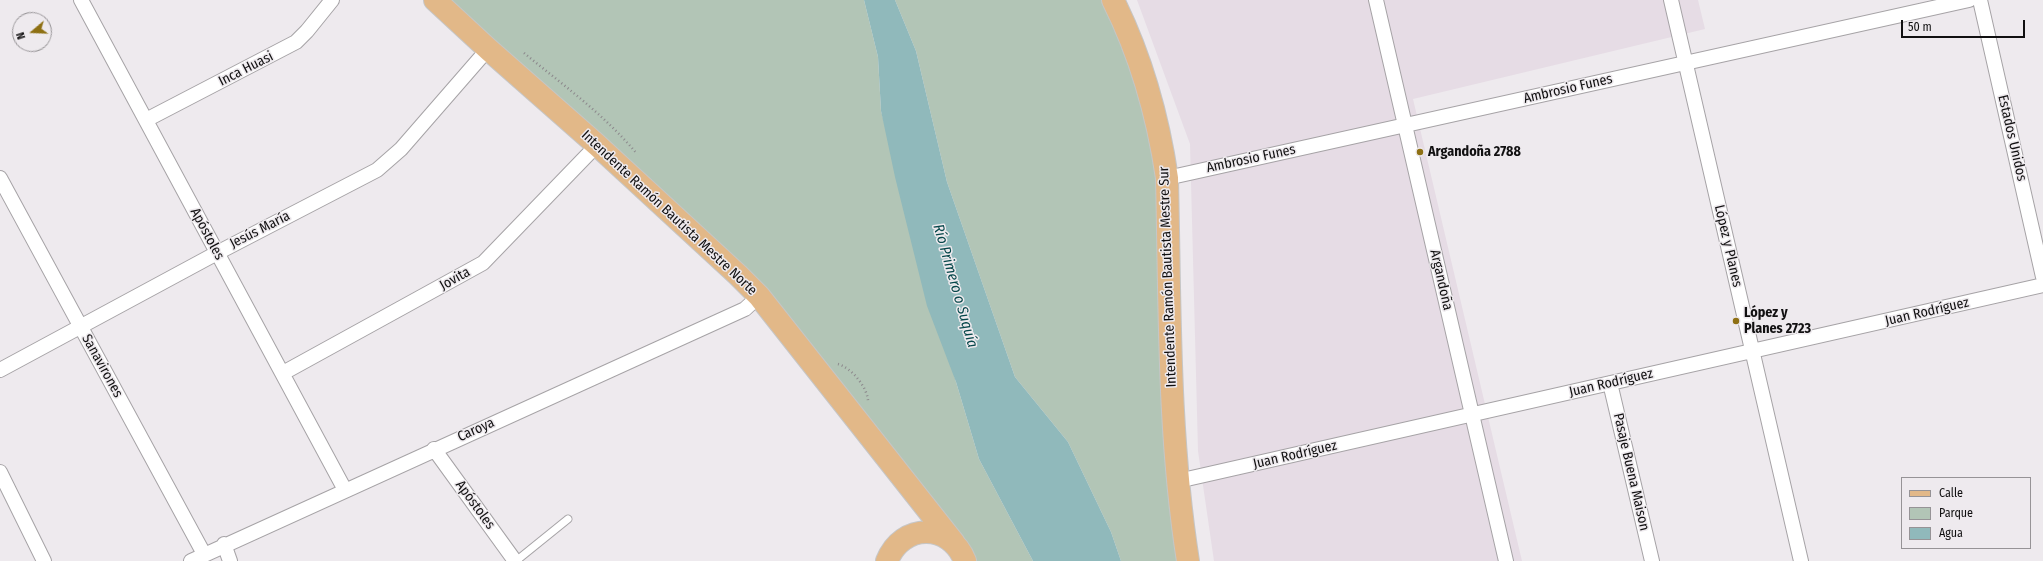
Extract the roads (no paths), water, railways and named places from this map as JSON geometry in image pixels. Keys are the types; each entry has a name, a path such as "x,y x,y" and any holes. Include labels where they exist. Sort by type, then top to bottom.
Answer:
{"main road":[{"name":"Intendente Ramón Bautista Mestre Norte","path":"435,0 597,145 759,296 962,552 965,561"},
{"name":"Intendente Ramón Bautista Mestre Sur","path":"1112,0 1148,90 1167,178 1172,412 1178,481 1188,561"},
{"path":"887,561 893,548 903,538 916,533 929,532 942,535 954,542"}],"street":[{"name":"Apóstoles","path":"81,0 283,373 344,490"},
{"name":"Inca Huasi","path":"146,120 296,42 332,0"},
{"name":"Argandoña","path":"1376,0 1506,561"},
{"name":"López y Planes","path":"1671,0 1801,561"},
{"name":"Ambrosio Funes","path":"1167,178 1969,0"},
{"name":"Estados Unidos","path":"1980,0 2043,277"},
{"name":"Jesús María","path":"0,370 217,253 377,170 391,160 488,49"},
{"name":"Jovita","path":"283,373 483,263 597,145"},
{"name":"Sanavirones","path":"0,178 204,554"},
{"name":"Juan Rodríguez","path":"1178,481 2043,285"},
{"name":"Caroya","path":"190,561 224,544 745,309 759,296"},
{"name":"Pasaje Buena Maison","path":"1610,383 1652,561"},
{"name":"Apóstoles","path":"434,449 516,561"},
{"path":"0,472 44,561"},
{"path":"224,544 230,561"}],"lane":[{"path":"516,561 568,519"}],"water":[{"name":"Río Primero o Suquía","path":"864,0 895,0 916,51 947,182 1015,377 1068,442 1111,532 1121,561 1033,561 979,459 956,382 927,306 895,177 881,111 878,57"}],"place":[{"name":"Argandoña 2788","path":"1420,152"},
{"name":"López y Planes 2723","path":"1736,321"}]}
